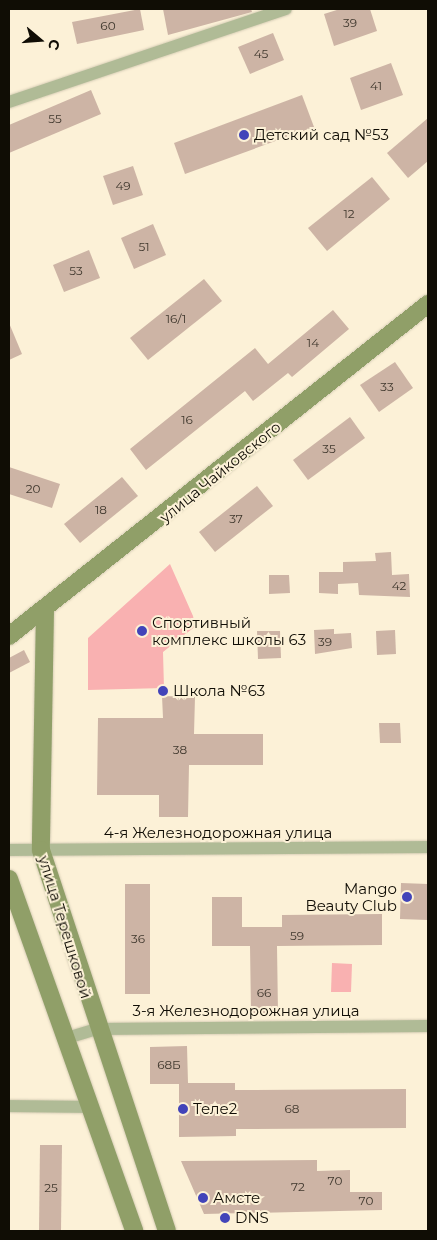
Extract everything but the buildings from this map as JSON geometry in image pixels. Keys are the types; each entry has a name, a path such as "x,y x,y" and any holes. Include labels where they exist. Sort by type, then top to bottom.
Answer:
{"street":[{"path":"9,102 286,9"},
{"name":"улица Чайковского","path":"9,636 45,610 428,304"},
{"name":"улица Терешковой","path":"45,610 41,850 97,1029 167,1231"},
{"name":"4-я Железнодорожная улица","path":"9,850 428,847"},
{"path":"9,879 134,1231"},
{"name":"3-я Железнодорожная улица","path":"66,1038 97,1029 428,1026"},
{"path":"9,1106 91,1107"}],"shaded area":[{"name":"Спортивный комплекс школы 63","path":"170,564 197,625 163,652 164,688 88,690 88,638"},
{"path":"332,963 352,964 351,992 331,992"}],"place":[{"name":"Детский сад №53","path":"244,135"},
{"name":"Спортивный комплекс школы 63","path":"142,631"},
{"name":"Школа №63","path":"163,691"},
{"name":"Mango Beauty Club","path":"407,897"},
{"name":"Теле2","path":"183,1109"},
{"name":"Амсте","path":"203,1198"},
{"name":"DNS","path":"225,1218"}]}
